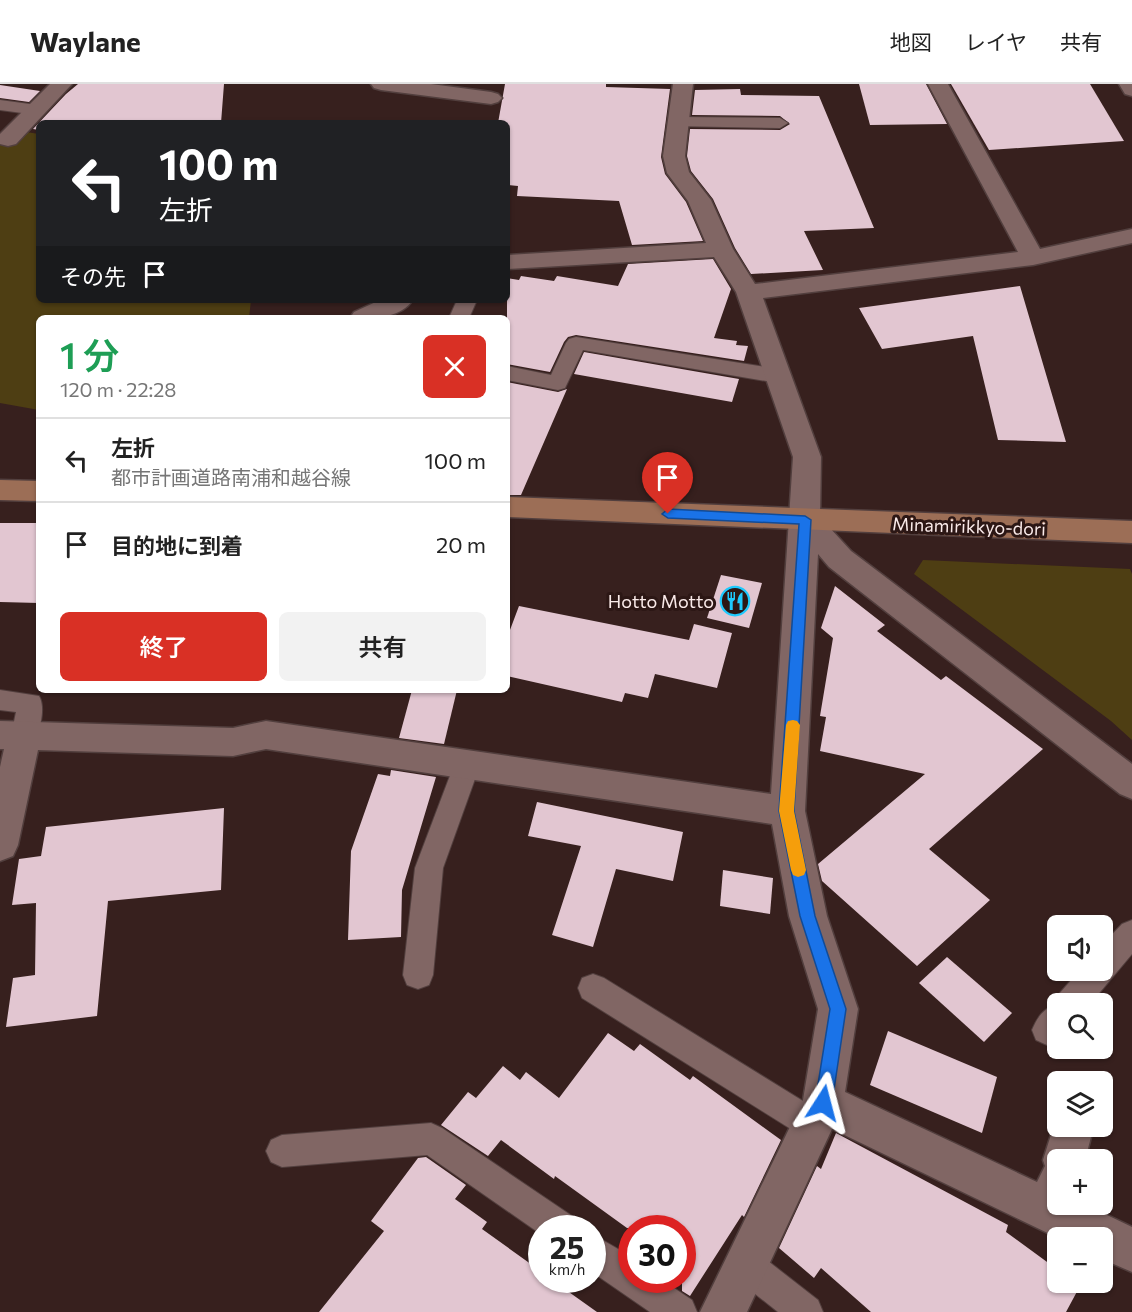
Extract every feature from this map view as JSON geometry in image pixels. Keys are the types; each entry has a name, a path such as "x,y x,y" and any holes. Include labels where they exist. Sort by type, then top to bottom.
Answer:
{"street":[{"path":"8,134 37,110 62,84"},
{"path":"381,84 491,99"},
{"path":"683,84 674,156 678,173 699,200 721,249 748,292 807,457 787,811 808,916 838,1009 818,1114 723,1312"},
{"path":"938,84 1034,258"},
{"path":"1129,84 1132,90"},
{"path":"748,292 1034,258 1132,236"},
{"path":"510,262 721,249"},
{"path":"369,315 394,303"},
{"name":"Minamirikkyo-dori","path":"510,507 1132,532"},
{"path":"805,520 840,559 1132,784"},
{"path":"0,845 12,735 233,742 266,735 787,811"},
{"path":"818,1114 1047,1194"},
{"path":"1081,1215 1132,1250"}],"lane":[{"path":"0,105 37,110"},
{"path":"679,122 780,123"},
{"path":"510,374 558,383 576,343 778,376"},
{"path":"0,700 30,703 12,735"},
{"path":"418,975 429,868 467,765"},
{"path":"1113,955 1132,933"},
{"path":"1079,993 1090,981"},
{"path":"593,988 818,1114"},
{"path":"282,1152 431,1139 541,1215"},
{"path":"747,1266 806,1312"},
{"path":"652,1293 680,1312"}],"shaded area":[{"path":"26,132 36,134 36,303 251,303 249,315 36,315 36,409 0,403 0,138"},
{"path":"923,560 1130,569 1132,574 1132,740 1111,721 914,574"}],"building":[{"path":"78,84 224,84 221,120 41,120"},
{"path":"505,84 606,84 606,87 670,89 661,157 665,174 686,202 703,241 632,245 619,201 517,196 518,186 510,185 510,120 499,120"},
{"path":"859,84 926,84 947,124 870,125"},
{"path":"951,84 1090,84 1124,141 989,150"},
{"path":"0,85 40,91 29,102 0,98"},
{"path":"740,89 741,95 819,96 874,228 804,231 823,270 751,274 735,248 713,199 691,171 687,156 690,129 780,130 790,124 780,116 692,115 695,90"},
{"path":"713,259 731,289 714,338 737,341 736,345 748,346 744,361 576,335 568,337 564,342 550,372 510,365 510,315 507,315 507,303 510,303 510,278 519,280 521,276 554,281 557,276 618,286 628,264"},
{"path":"1020,286 1066,442 998,440 973,336 882,349 859,308"},
{"path":"584,352 739,379 732,402 574,374"},
{"path":"510,383 558,392 567,389 521,495 510,495"},
{"path":"0,523 36,523 36,603 0,602"},
{"name":"Hotto Motto","path":"721,575 762,583 749,628 707,618"},
{"path":"835,586 885,625 877,631 941,680 946,676 1043,749 929,849 990,900 917,966 822,881 818,864 925,774 820,751 826,717 820,716 833,638 821,628"},
{"path":"519,606 689,640 694,624 732,633 717,688 655,674 648,698 625,693 622,702 510,677 510,630"},
{"path":"411,693 456,693 444,744 399,738"},
{"path":"391,770 436,777 402,890 401,937 348,940 351,851 378,774 390,776"},
{"path":"537,802 683,832 673,881 616,869 593,947 552,935 581,846 528,836"},
{"path":"224,808 221,890 108,901 97,1016 6,1027 13,978 35,975 36,903 12,905 19,859 41,856 46,827"},
{"path":"723,870 773,878 770,914 720,906"},
{"path":"947,957 1012,1013 984,1042 919,983"},
{"path":"888,1031 997,1077 982,1133 870,1085"},
{"path":"608,1033 634,1051 640,1044 690,1080 693,1076 781,1140 744,1217 742,1215 696,1287 696,1215 618,1215 618,1222 501,1140 488,1156 441,1125 468,1092 476,1098 503,1066 520,1080 526,1072 559,1098"},
{"path":"836,1133 1008,1225 1006,1232 1047,1262 1047,1293 1076,1293 1066,1312 871,1312 821,1268 814,1278 779,1248 817,1166 821,1169"},
{"path":"426,1157 466,1185 455,1199 487,1222 482,1229 528,1262 528,1293 570,1293 597,1312 319,1312 384,1231 371,1221 418,1158"}],"slow traffic":[{"path":"793,725 787,811 798,870"}],"place":[{"name":"Hotto Motto","path":"735,601"}],"route":[{"path":"668,514 805,520 787,811 808,916 838,1009 823,1103"}]}
